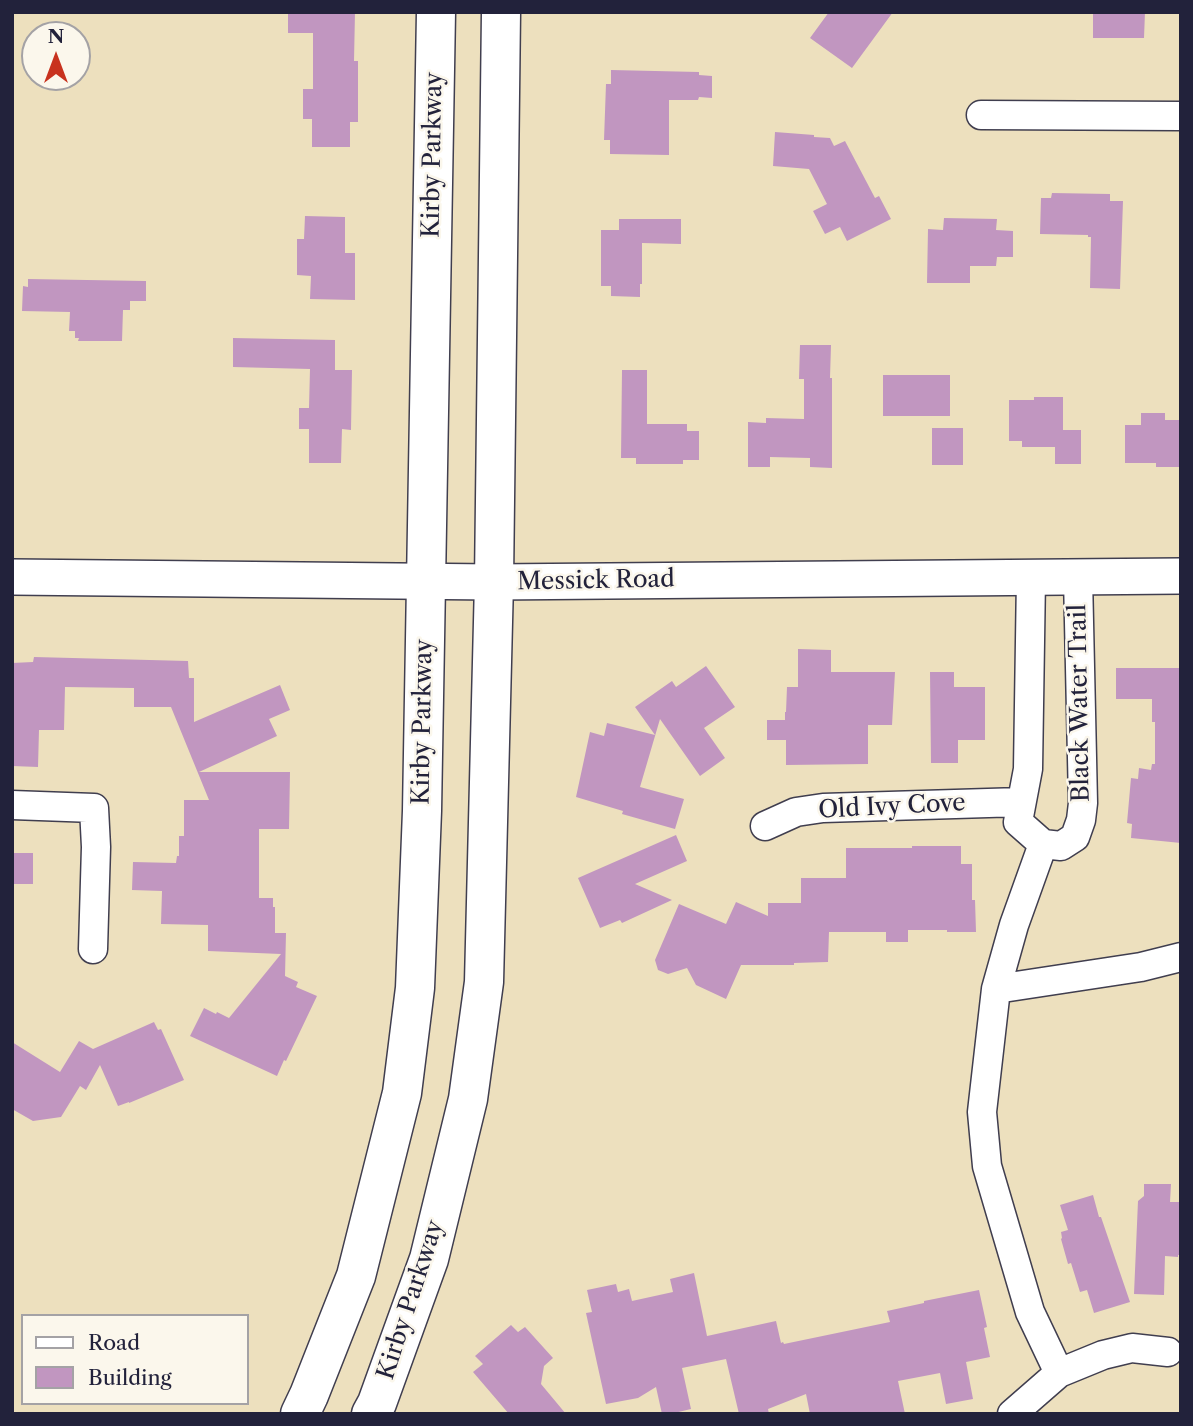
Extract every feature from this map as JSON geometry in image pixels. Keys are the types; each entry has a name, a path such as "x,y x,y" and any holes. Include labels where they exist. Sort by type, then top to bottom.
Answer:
{"main road":[{"name":"Kirby Parkway","path":"300,1414 356,1276 402,1093 415,988 422,811 436,12"},
{"name":"Kirby Parkway","path":"371,1414 429,1259 468,1099 484,982 494,582 501,12"}],"street":[{"path":"981,115 1181,116"},
{"name":"Messick Road","path":"12,577 494,582 1181,576"},
{"name":"Black Water Trail","path":"1031,578 1028,769 1018,822 1043,844 1061,846 1074,836 1081,820 1083,803 1078,577"},
{"name":"Old Ivy Cove","path":"765,826 796,812 823,808 1021,802"},
{"path":"12,806 94,808 96,847 93,949"},
{"path":"1043,844 1014,925 996,989 982,1112 986,1166 1030,1312 1059,1373"},
{"path":"996,989 1141,967 1181,957"},
{"path":"1012,1414 1059,1373 1102,1355 1132,1348 1168,1352"}],"building":[{"path":"288,12 355,12 354,61 358,61 358,122 350,122 350,147 312,147 312,119 303,119 303,89 313,89 313,33 288,33"},
{"path":"829,12 893,12 852,68 810,38"},
{"path":"1093,12 1145,12 1144,38 1093,38"},
{"path":"611,70 699,72 699,75 712,76 712,98 669,100 669,155 610,154 610,140 604,140 606,84 611,84"},
{"path":"775,132 830,138 834,146 845,141 875,198 879,196 891,219 847,241 840,227 825,234 813,211 827,204 809,169 773,166"},
{"path":"1052,193 1110,194 1110,201 1123,201 1120,289 1090,288 1091,237 1040,234 1041,198 1051,198"},
{"path":"305,216 345,217 345,253 355,253 355,300 310,299 311,276 297,275 297,239 304,239"},
{"path":"944,218 997,219 996,230 1013,231 1013,257 997,257 996,266 970,266 970,283 927,283 928,229 943,230"},
{"path":"619,219 681,219 681,244 642,243 640,297 611,296 611,286 601,286 601,230 619,230"},
{"path":"28,279 146,281 146,301 130,301 130,310 123,310 122,341 78,341 75,331 69,331 70,312 22,311 23,286 28,287"},
{"path":"233,338 335,340 335,370 352,370 351,430 342,429 341,463 309,463 309,429 299,429 299,408 309,408 310,369 233,367"},
{"path":"800,345 831,345 832,468 810,467 810,458 770,457 770,467 748,467 748,422 766,423 766,418 804,419 804,379 799,379"},
{"path":"622,370 647,370 647,424 687,424 687,431 699,431 699,460 683,460 683,464 636,464 636,458 621,458"},
{"path":"883,375 950,375 950,416 883,416"},
{"path":"1034,397 1063,397 1063,430 1081,430 1081,464 1055,464 1055,447 1022,447 1022,441 1009,441 1009,400 1034,400"},
{"path":"1141,413 1165,413 1165,420 1181,420 1181,467 1156,467 1156,463 1125,463 1125,425 1141,425"},
{"path":"932,428 963,428 963,465 932,465"},
{"path":"798,649 831,650 831,672 895,672 892,725 868,725 868,764 786,765 786,740 767,740 767,720 785,720 787,687 798,687"},
{"path":"34,657 188,661 189,678 194,678 194,722 280,685 290,710 269,719 277,736 199,772 290,772 289,829 259,829 259,898 273,898 275,933 286,933 285,976 298,982 296,987 317,996 277,1076 190,1036 204,1008 229,1018 281,954 208,951 208,925 161,924 162,891 132,890 133,862 176,863 179,856 179,836 184,836 184,800 209,800 171,707 134,707 134,688 65,687 64,730 39,730 38,767 12,766 12,663 33,662"},
{"path":"706,666 735,707 704,728 725,758 700,776 660,719 640,787 684,799 675,829 576,797 590,732 604,736 607,723 655,735 635,707 672,681 676,687"},
{"path":"1116,668 1181,668 1181,843 1131,838 1132,824 1127,823 1131,778 1138,779 1139,768 1151,770 1152,764 1155,764 1155,722 1152,722 1152,699 1116,699"},
{"path":"930,672 954,672 954,687 985,687 985,740 958,740 958,763 931,763"},
{"path":"676,835 687,861 635,884 672,900 622,923 620,920 600,928 578,878"},
{"path":"961,846 961,864 972,864 972,900 975,900 976,932 908,930 908,942 886,942 886,932 829,932 828,962 741,965 726,999 696,985 687,968 668,974 658,970 655,960 679,904 726,924 736,902 768,916 768,903 801,903 801,878 846,878 846,848"},
{"path":"12,853 33,853 33,884 12,884"},
{"path":"154,1022 158,1030 161,1029 184,1080 118,1106 100,1065 86,1090 80,1086 61,1117 33,1121 12,1109 12,1042 60,1072 79,1041 93,1049"},
{"path":"1144,1184 1171,1184 1170,1202 1181,1202 1181,1255 1165,1256 1164,1295 1134,1294 1138,1201 1144,1196"},
{"path":"1093,1195 1130,1302 1094,1313 1087,1290 1080,1292 1071,1263 1068,1264 1061,1232 1068,1230 1060,1205"},
{"path":"694,1273 707,1336 776,1321 781,1343 784,1344 890,1322 887,1311 979,1290 990,1357 966,1362 973,1399 946,1404 940,1373 898,1381 905,1414 810,1414 806,1394 768,1409 769,1414 739,1414 726,1359 682,1368 691,1409 662,1414 656,1387 638,1398 606,1404 586,1313 592,1312 587,1290 616,1284 618,1292 629,1289 632,1301 673,1292 670,1279"},
{"path":"511,1325 518,1332 525,1327 553,1358 544,1366 541,1384 566,1414 509,1414 473,1372 483,1364 475,1356"}]}
